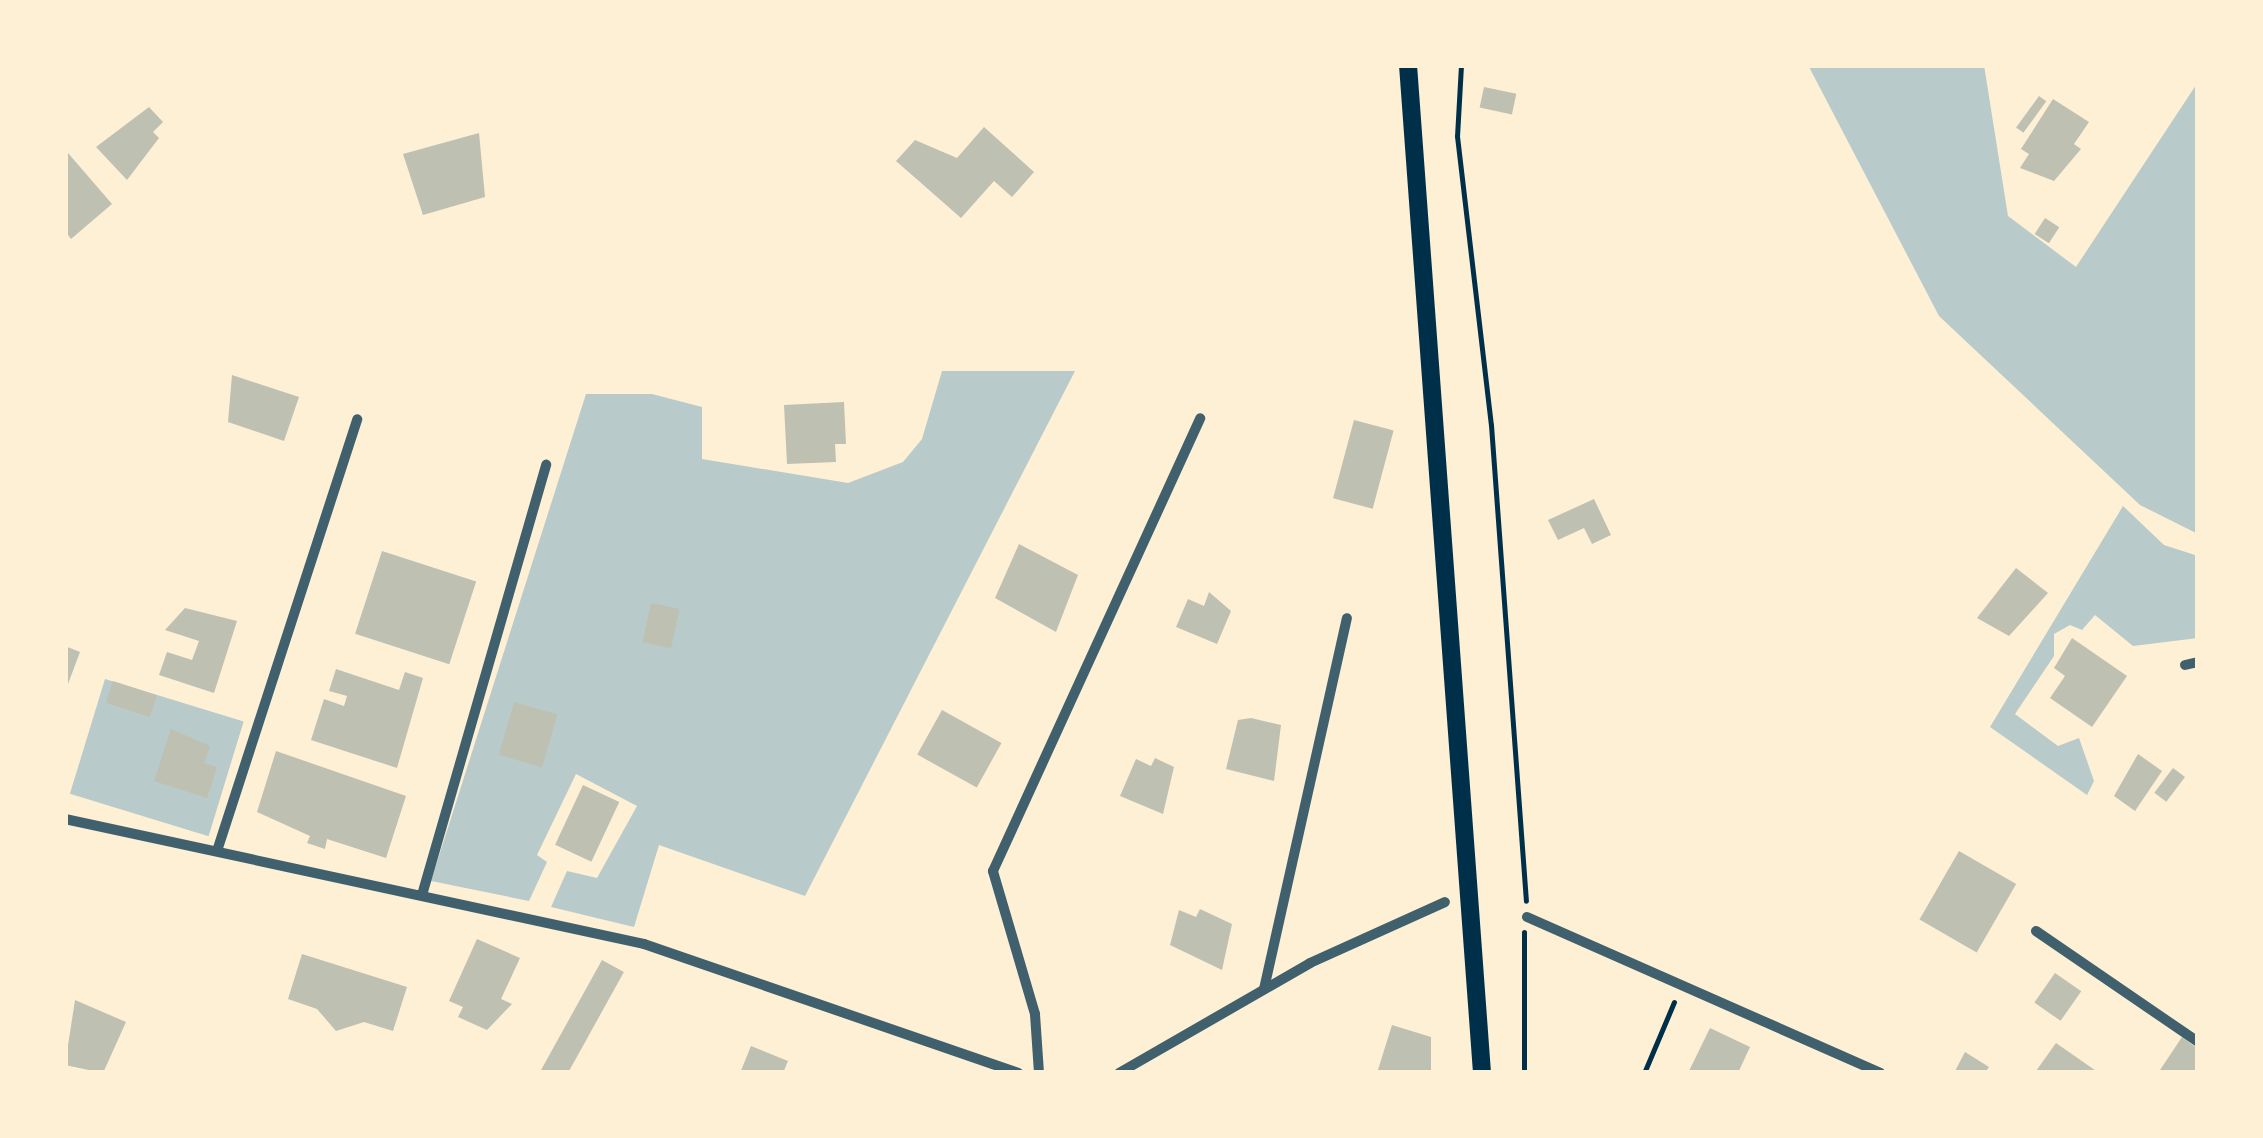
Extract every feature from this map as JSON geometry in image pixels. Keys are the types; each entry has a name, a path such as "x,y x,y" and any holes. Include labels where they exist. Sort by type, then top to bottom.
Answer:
{"main road":[{"path":"1408,65 1482,1073"}],"street":[{"path":"1039,1073 1035,1014 993,871 1200,418"},
{"path":"217,851 357,419"},
{"path":"422,895 546,464"},
{"path":"1264,990 1347,618"},
{"path":"2185,664 2198,662"},
{"path":"65,819 644,944 1018,1073"},
{"path":"1119,1073 1264,990 1446,902"},
{"path":"1527,917 1880,1073"},
{"path":"2036,932 2198,1042"}],"path":[{"path":"1461,65 1457,136 1491,425 1527,917 1524,1073"},
{"path":"1644,1073 1682,985"}],"shaded area":[{"path":"1808,65 1984,65 2008,216 2076,267 2198,82 2198,534 2140,505 1939,316"},
{"path":"942,371 1075,371 805,896 659,845 634,927 551,907 567,871 597,878 637,806 576,774 537,855 547,862 529,901 431,881 586,394 652,394 702,407 702,459 848,483 903,462 922,439"},
{"path":"2123,506 2164,545 2198,556 2198,638 2133,646 2095,615 2082,630 2070,625 2054,634 2054,656 2015,714 2058,746 2079,738 2094,781 2087,795 1990,727"},
{"path":"105,679 244,721 209,836 70,794"}],"building":[{"path":"1484,87 1516,94 1512,114 1480,108"},
{"path":"2039,96 2046,101 2023,133 2016,128"},
{"path":"2053,99 2089,122 2074,144 2081,149 2054,181 2020,168 2029,154 2021,149"},
{"path":"149,107 163,122 153,132 159,138 127,180 96,147"},
{"path":"984,127 1034,172 1012,197 994,181 961,218 896,161 915,140 957,158"},
{"path":"479,133 485,197 423,215 403,154"},
{"path":"68,153 112,204 71,239 65,231"},
{"path":"2045,218 2059,227 2049,243 2035,234"},
{"path":"232,375 299,397 284,441 228,422"},
{"path":"844,402 846,444 835,444 836,462 787,464 784,405"},
{"path":"1354,420 1394,431 1373,509 1333,498"},
{"path":"1594,499 1611,535 1592,544 1584,528 1558,540 1548,520"},
{"path":"1019,544 1078,575 1056,632 995,598"},
{"path":"382,551 476,582 449,664 355,634"},
{"path":"2016,568 2048,593 2009,636 1977,618"},
{"path":"1209,592 1231,611 1217,644 1176,627 1188,599 1204,606"},
{"path":"651,603 679,609 671,648 643,642"},
{"path":"185,608 237,621 214,693 159,675 167,652 192,660 199,641 165,630"},
{"path":"2072,638 2127,676 2092,727 2050,698 2065,676 2054,668"},
{"path":"65,646 80,652 65,692"},
{"path":"336,669 399,690 405,672 423,678 397,768 311,740 324,699 344,706 347,696 329,691"},
{"path":"113,681 157,695 150,717 106,703"},
{"path":"514,702 557,714 542,767 499,755"},
{"path":"942,710 1001,743 977,788 917,755"},
{"path":"1251,718 1281,725 1274,781 1226,769 1238,720"},
{"path":"171,729 210,746 204,763 217,767 207,798 154,781"},
{"path":"276,751 406,796 386,858 327,839 325,849 307,843 310,836 257,812"},
{"path":"2138,754 2162,771 2135,811 2114,796"},
{"path":"1155,758 1174,767 1163,814 1120,796 1136,759 1151,766"},
{"path":"2173,768 2185,777 2166,802 2154,793"},
{"path":"583,785 619,802 591,862 555,845"},
{"path":"1959,851 2016,884 1977,952 1920,919"},
{"path":"1200,909 1232,924 1222,970 1170,945 1179,910 1196,917"},
{"path":"477,939 520,958 501,999 512,1004 487,1030 458,1017 463,1007 449,1001"},
{"path":"302,954 407,987 393,1031 364,1022 336,1031 317,1009 288,999"},
{"path":"602,960 624,972 568,1073 540,1072"},
{"path":"2055,973 2081,991 2061,1021 2034,1002"},
{"path":"75,1000 126,1022 103,1073 65,1065"},
{"path":"1392,1025 1431,1037 1431,1073 1377,1073"},
{"path":"1710,1028 1750,1047 1738,1073 1688,1073"},
{"path":"2182,1037 2198,1049 2198,1073 2158,1073"},
{"path":"2056,1043 2099,1073 2036,1071"},
{"path":"751,1046 788,1061 783,1073 740,1073"},
{"path":"1965,1052 1989,1067 1985,1073 1954,1073"}]}
